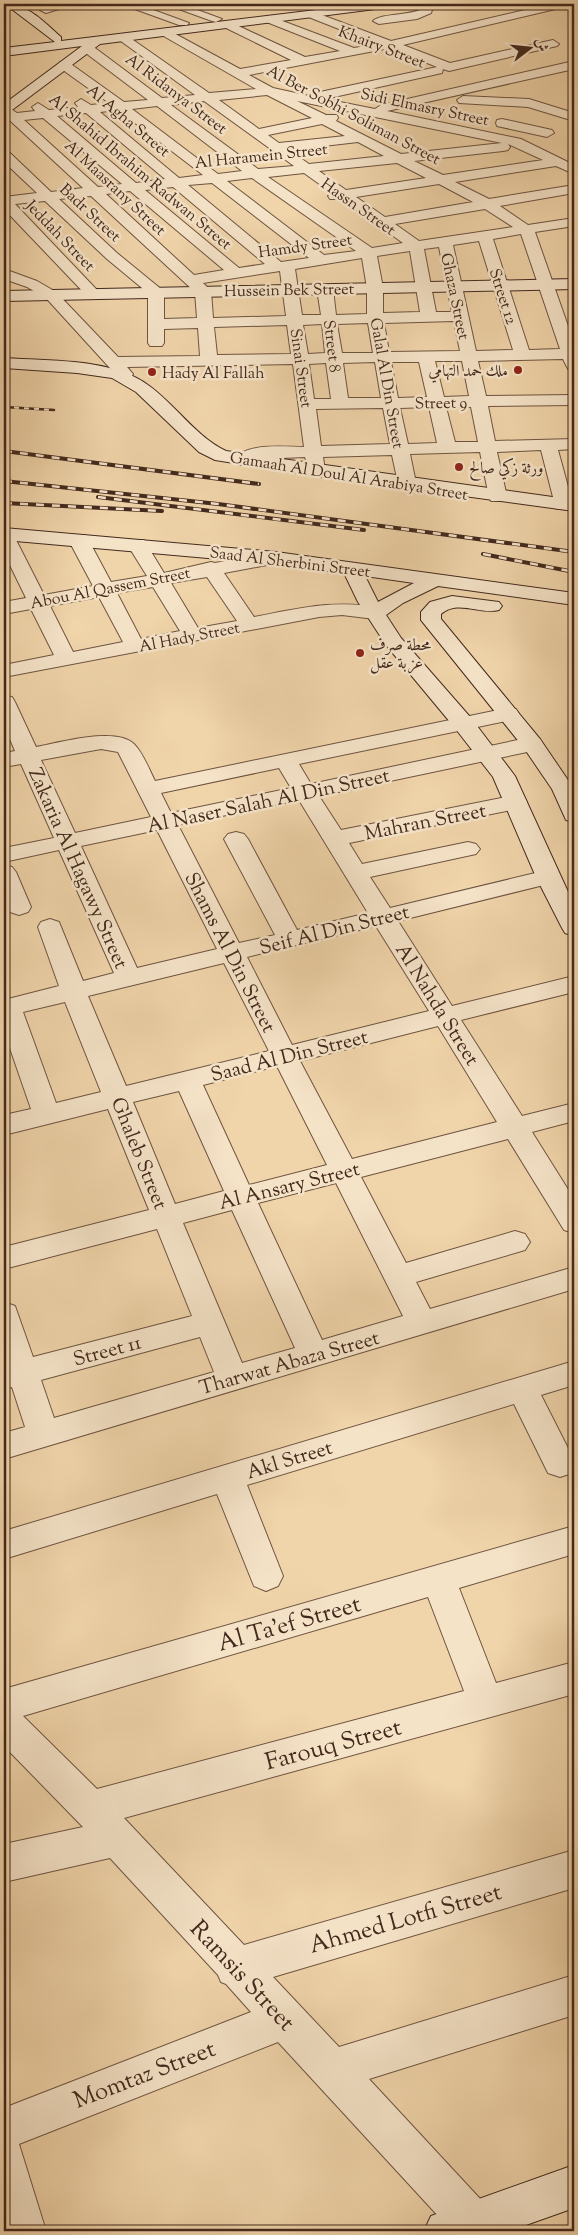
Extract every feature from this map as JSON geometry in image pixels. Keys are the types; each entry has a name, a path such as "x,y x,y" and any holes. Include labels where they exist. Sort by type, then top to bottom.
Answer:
{"street":[{"path":"10,4 30,16 57,39"},
{"path":"41,7 69,4"},
{"path":"127,4 183,23"},
{"path":"171,4 221,22 303,61"},
{"path":"4,45 57,39 122,37 164,32 272,13 344,6 391,4"},
{"path":"379,21 417,16 428,11 428,4"},
{"path":"240,73 388,45 539,6 564,4"},
{"path":"272,13 310,14 344,6 419,37"},
{"path":"539,6 567,16"},
{"path":"41,7 60,19"},
{"name":"Khairy Street","path":"272,13 372,59"},
{"path":"310,14 452,68 552,44"},
{"path":"484,21 509,30"},
{"path":"4,52 183,23 221,22"},
{"name":"Al Ber Sobhi Soliman Street","path":"164,32 292,103 489,205 527,230"},
{"path":"433,33 459,43"},
{"path":"527,36 567,50"},
{"name":"Hassn Street","path":"122,37 416,246 429,316"},
{"path":"7,112 23,96 64,65 86,38"},
{"name":"Al Ridanya Street","path":"86,38 160,102 255,174 369,253"},
{"path":"475,48 541,72"},
{"path":"418,56 443,51"},
{"path":"64,65 325,260"},
{"name":"Khairy Street","path":"389,66 456,92"},
{"path":"257,133 373,111 503,80 571,67"},
{"path":"275,106 438,70"},
{"name":"Al Agha Street","path":"50,76 176,182 283,266"},
{"path":"503,80 530,89"},
{"path":"7,112 46,114 160,102 267,89 293,81"},
{"name":"Sidi Elmasry Street","path":"267,89 519,143 535,151 561,156 573,169"},
{"name":"Al Shahid Ibrahim Radwan Street","path":"23,96 236,273"},
{"path":"424,99 522,102 574,117"},
{"path":"410,102 438,108"},
{"path":"231,115 248,111"},
{"name":"Al Maasrany Street","path":"7,112 203,291"},
{"path":"492,121 561,129"},
{"path":"406,133 452,128"},
{"name":"Al Haramein Street","path":"4,201 519,143 561,129"},
{"path":"276,147 387,135"},
{"name":"Badr Street","path":"4,155 112,256 156,292"},
{"path":"295,202 440,179 561,156"},
{"path":"382,222 574,189"},
{"name":"Jeddah Street","path":"4,201 93,294"},
{"name":"Hamdy Street","path":"190,280 445,241 573,225"},
{"path":"113,362 523,355 573,358 527,230"},
{"name":"Street 12","path":"485,236 523,355"},
{"name":"Ghaza Street","path":"445,241 498,497"},
{"name":"Galal Al Din Street","path":"369,253 375,288 375,318 407,484"},
{"path":"20,271 112,256"},
{"path":"9,258 32,284"},
{"name":"Street 8","path":"325,260 329,319 340,404"},
{"name":"Sinai Street","path":"283,266 291,289 316,471"},
{"path":"4,274 32,284 51,295 131,381"},
{"name":"Hussein Bek Street","path":"4,296 574,284"},
{"path":"244,290 254,360"},
{"path":"203,291 209,361"},
{"path":"156,292 156,362"},
{"path":"156,324 461,316"},
{"path":"190,340 207,340"},
{"path":"156,341 173,341"},
{"path":"426,357 447,447"},
{"name":"Gamaah Al Doul Al Arabiya Street","path":"4,363 99,370 131,381 142,388 205,448 221,456 569,506"},
{"name":"Street 9","path":"307,404 574,400"},
{"path":"548,444 569,506"},
{"path":"242,460 265,453 574,444"},
{"path":"4,534 66,659"},
{"name":"Saad Al Sherbini Street","path":"4,534 137,544 276,558 574,599"},
{"path":"78,539 135,646"},
{"path":"137,544 192,635"},
{"name":"Abou Al Qassem Street","path":"4,608 211,568 276,558"},
{"path":"351,567 375,613 393,641 488,753 504,776 548,877 574,928"},
{"path":"211,568 249,624"},
{"path":"375,613 396,599 437,579"},
{"path":"564,617 457,601 437,605 431,612 431,620 532,744 563,789 574,815"},
{"name":"Al Hady Street","path":"4,671 249,624 334,610 375,613"},
{"name":"Zakaria Al Hagawy Street","path":"4,702 129,978"},
{"path":"148,789 508,714"},
{"name":"Shams Al Din Street","path":"28,755 101,742 121,744 128,750 422,1323"},
{"name":"Al Naser Salah Al Din Street","path":"4,855 532,744"},
{"path":"4,760 28,755"},
{"name":"Al Nahda Street","path":"285,760 574,1222"},
{"name":"Mahran Street","path":"333,839 516,802"},
{"path":"236,839 290,940"},
{"path":"355,873 468,849"},
{"path":"4,872 19,907"},
{"name":"Seif Al Din Street","path":"6,1008 548,877"},
{"name":"Ghaleb Street","path":"50,927 74,992 233,1379"},
{"name":"Saad Al Din Street","path":"4,1125 574,984"},
{"path":"6,1008 47,1114"},
{"path":"187,1080 313,1354"},
{"name":"Al Ansary Street","path":"4,1258 574,1112"},
{"path":"398,1276 515,1242"},
{"name":"Tharwat Abaza Street","path":"4,1446 574,1278"},
{"path":"4,1314 13,1375 43,1434"},
{"name":"Street 11","path":"13,1375 210,1323"},
{"name":"Akl Street","path":"4,1545 574,1373"},
{"path":"522,1389 560,1464"},
{"path":"227,1477 266,1576"},
{"name":"Al Ta'ef Street","path":"4,1705 574,1540"},
{"path":"438,1579 486,1702"},
{"name":"Farouq Street","path":"4,1863 103,1824 486,1702 574,1678"},
{"name":"Ramsis Street","path":"4,1721 103,1824 331,2070 467,2228"},
{"name":"Ahmed Lotfi Street","path":"235,1968 574,1869"},
{"path":"331,2070 574,1995"},
{"name":"Momtaz Street","path":"4,2129 284,2019"},
{"path":"4,2159 24,2231"},
{"path":"467,2228 574,2187"}],"railway":[{"path":"4,407 54,410"},
{"path":"4,451 259,484"},
{"path":"4,481 218,504 574,552"},
{"path":"98,497 364,530"},
{"path":"4,503 162,511"},
{"path":"483,554 574,572"}],"place":[{"name":"ملك حمد التهامي","path":"518,370"},
{"name":"Hady Al Fallah","path":"152,372"},
{"name":"ورثة زكي صالح","path":"459,467"},
{"name":"محطة صرف عزبة عقل","path":"360,653"}]}
